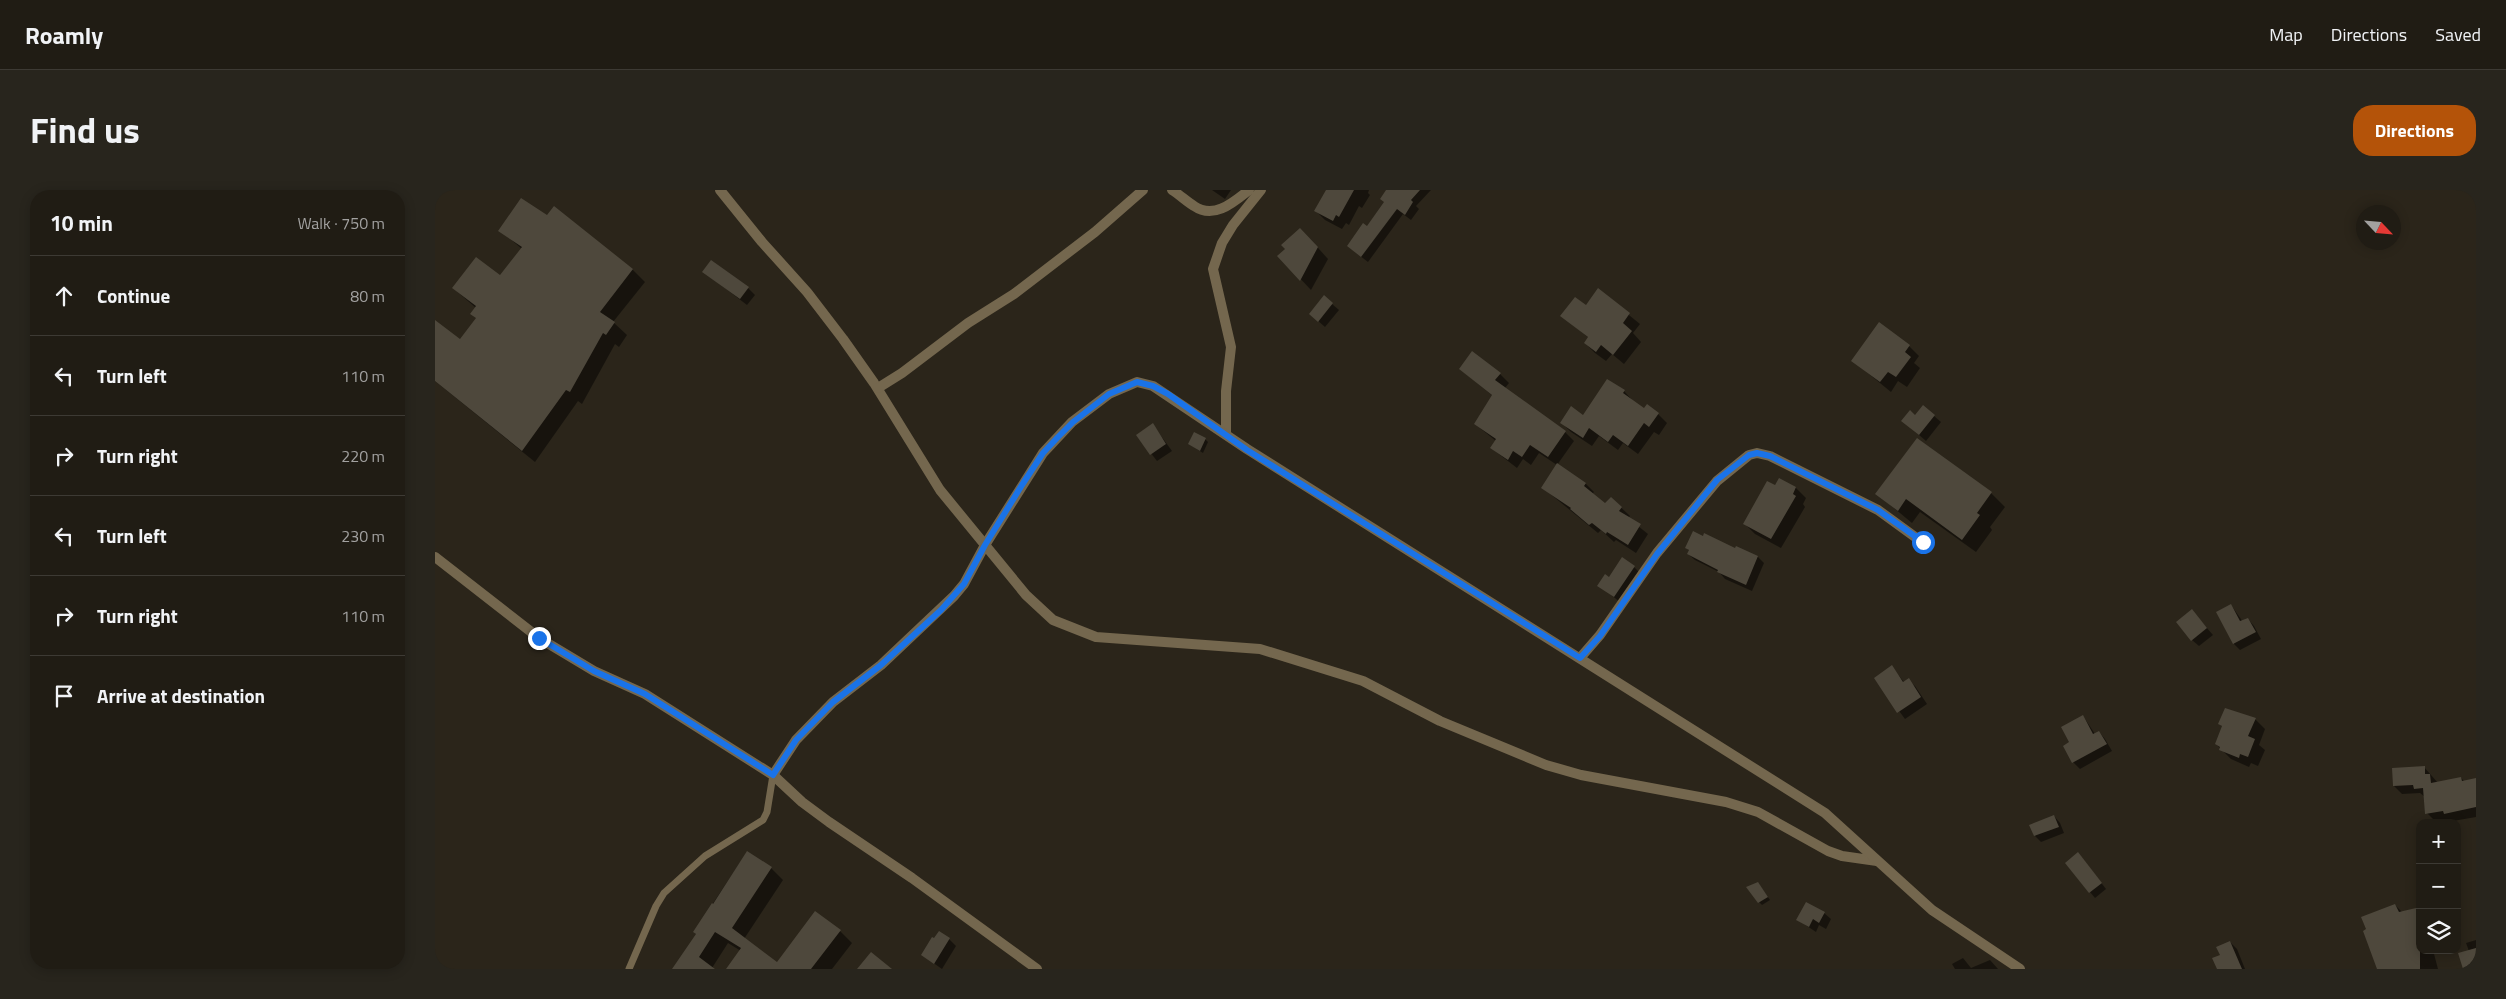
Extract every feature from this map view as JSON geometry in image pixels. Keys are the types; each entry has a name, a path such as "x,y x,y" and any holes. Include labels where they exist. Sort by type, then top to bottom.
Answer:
{"street":[{"path":"720,190 762,242 807,292 878,388 940,490 1026,594 1053,620 1096,637 1260,649 1363,681 1440,721 1546,765 1581,775 1726,802 1758,812 1828,851 1842,856 1878,861"},
{"path":"878,388 902,373 968,323 1014,294 1095,232 1143,190"},
{"path":"1172,190 1194,206 1207,211 1231,205 1249,190"},
{"path":"1225,434 1226,391 1231,347 1213,270 1222,242 1261,190"},
{"path":"773,775 796,740 833,702 881,665 941,610 964,584 985,545 1043,453 1073,422 1124,386 1137,382 1153,386 1225,434 1825,813 1932,910 2020,969"},
{"path":"1580,658 1600,636 1657,554 1708,492 1729,470 1749,455 1757,453 1770,456 1859,500 1878,510 1923,542"},
{"path":"435,557 539,638 594,671 645,694 773,775 802,802 829,822 913,878 1037,969"}],"lane":[{"path":"629,969 656,906 664,893 705,856 763,820 767,812 773,775"}],"building":[{"path":"1326,190 1354,190 1339,217 1336,215 1333,221 1314,211"},
{"path":"1386,190 1420,190 1411,200 1413,202 1405,215 1397,209 1361,257 1347,246 1363,223 1367,226 1384,202 1380,199"},
{"path":"521,198 547,215 554,206 633,269 600,312 615,322 606,335 603,333 570,392 566,390 522,451 435,381 435,320 460,339 476,318 470,314 476,306 452,288 476,257 500,275 522,247 498,231"},
{"path":"1300,228 1318,247 1300,281 1277,256 1285,249 1281,245"},
{"path":"711,260 749,287 740,299 702,272"},
{"path":"1598,288 1630,313 1623,323 1632,331 1613,355 1601,345 1596,352 1584,343 1588,337 1560,316 1575,297 1586,305"},
{"path":"1324,295 1333,303 1318,322 1309,314"},
{"path":"1879,322 1910,345 1905,352 1911,357 1896,377 1888,372 1880,382 1851,361"},
{"path":"1472,351 1501,373 1495,380 1566,431 1548,457 1530,445 1522,457 1513,451 1508,460 1490,448 1496,439 1474,424 1492,395 1459,369"},
{"path":"1607,379 1625,390 1623,393 1644,408 1647,404 1659,413 1649,427 1644,423 1628,446 1613,435 1608,442 1589,428 1583,438 1560,423 1571,406 1583,415"},
{"path":"1923,405 1935,415 1919,435 1901,421 1910,410 1915,415"},
{"path":"1153,423 1166,444 1150,455 1136,435"},
{"path":"1194,432 1206,438 1200,451 1188,444"},
{"path":"1917,438 1992,492 1977,513 1980,515 1962,540 1906,499 1898,511 1875,494"},
{"path":"1557,463 1586,483 1584,486 1605,503 1611,497 1622,507 1619,511 1641,524 1628,545 1607,532 1606,534 1592,523 1589,525 1571,508 1541,488"},
{"path":"1779,478 1796,487 1793,494 1796,496 1771,539 1743,524 1767,481 1775,485"},
{"path":"1693,531 1703,536 1704,533 1735,548 1736,546 1758,556 1746,585 1717,572 1718,570 1687,554 1689,550 1685,548"},
{"path":"1622,557 1635,566 1614,597 1597,586 1605,574 1609,577"},
{"path":"2231,604 2240,621 2248,618 2256,632 2233,644 2216,612"},
{"path":"2192,609 2207,628 2191,641 2176,622"},
{"path":"1892,665 1903,682 1909,678 1921,697 1897,713 1874,678"},
{"path":"2225,708 2256,718 2248,736 2255,739 2248,757 2240,754 2239,758 2219,750 2220,747 2215,744 2222,726 2218,724"},
{"path":"2083,715 2093,734 2099,731 2107,744 2072,763 2063,746 2069,742 2061,727"},
{"path":"2425,766 2425,774 2430,774 2431,783 2461,777 2462,781 2476,778 2476,807 2444,814 2443,811 2425,814 2423,788 2414,789 2413,785 2393,786 2392,768"},
{"path":"2054,815 2059,827 2034,836 2029,825"},
{"path":"747,851 772,867 732,928 777,962 815,911 841,930 811,969 726,969 741,948 715,932 699,957 715,969 672,969 696,934 693,932"},
{"path":"2078,852 2102,883 2089,893 2065,863"},
{"path":"1758,882 1768,897 1758,903 1746,887"},
{"path":"1806,902 1825,912 1819,923 1813,919 1809,927 1796,920"},
{"path":"2395,904 2399,912 2416,908 2416,954 2420,954 2420,969 2377,969 2363,931 2366,929 2361,917"},
{"path":"939,931 950,938 934,964 921,955 932,937 934,938"},
{"path":"2230,941 2242,969 2217,969 2212,958 2220,955 2216,947"},
{"path":"2476,948 2476,969 2463,969 2458,954 2461,954 2461,952"},
{"path":"871,952 892,969 857,969"}],"route":[{"path":"539,638 575,661 645,694 773,775 785,754 813,721 851,686 881,665 911,635 941,610 964,584 985,545 1043,453 1073,422 1109,394 1137,382 1153,386 1168,394 1247,450 1580,658 1600,636 1657,554 1717,480 1749,455 1757,453 1770,456 1859,500 1878,510 1923,542"}]}
